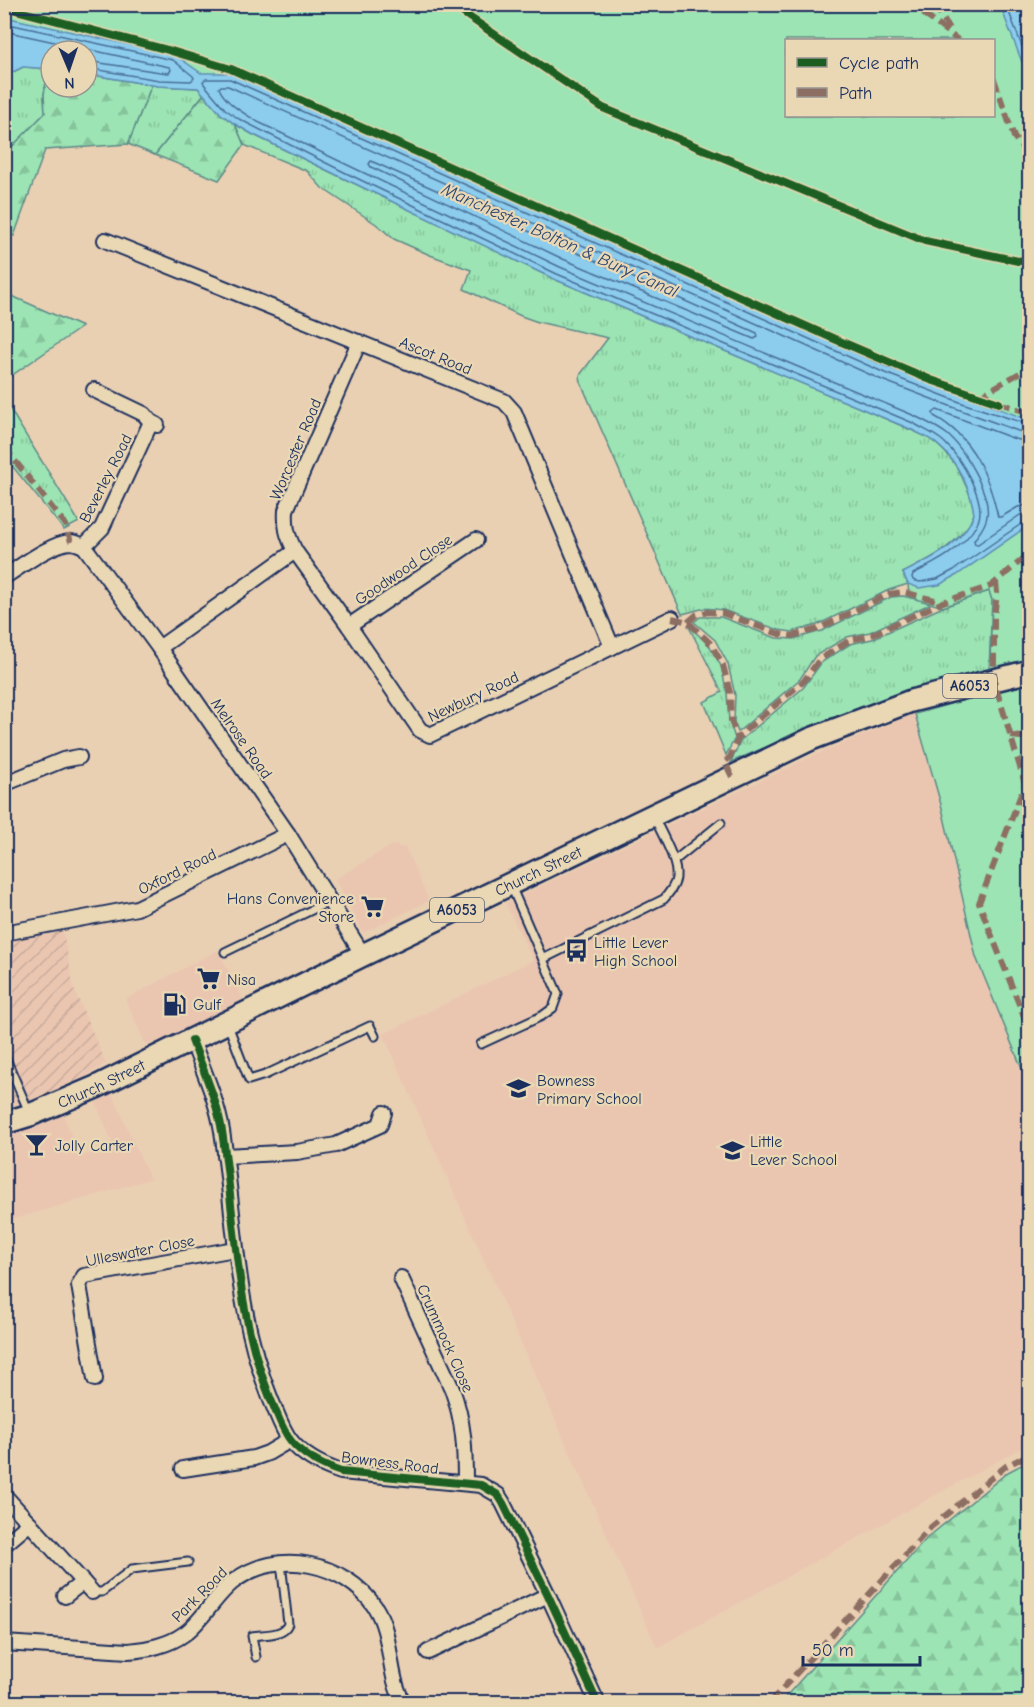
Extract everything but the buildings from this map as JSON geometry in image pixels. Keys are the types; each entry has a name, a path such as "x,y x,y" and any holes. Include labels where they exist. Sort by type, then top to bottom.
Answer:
{"main road":[{"name":"Church Street","path":"4,1124 96,1087 363,955 811,739 911,701 1029,670"}],"street":[{"name":"Ascot Road","path":"105,240 504,401 514,412 612,647"},
{"name":"Worcester Road","path":"295,551 285,524 286,510 359,342"},
{"name":"Beverley Road","path":"84,546 102,528 155,424 144,414 94,390"},
{"name":"Goodwood Close","path":"349,626 476,540"},
{"path":"4,577 56,545 68,542 84,546"},
{"name":"Melrose Road","path":"84,546 159,648 288,834 363,955"},
{"name":"Newbury Road","path":"295,551 420,730 430,735 672,618"},
{"path":"159,648 295,551"},
{"path":"4,784 63,760 79,757"},
{"name":"Oxford Road","path":"4,933 137,908 288,834"},
{"name":"Bowness Road","path":"192,1040 216,1105 222,1130 235,1248 245,1310 258,1362 273,1404 290,1440 320,1464 341,1472 481,1485 498,1495 548,1595 597,1702"},
{"path":"225,1156 297,1152 336,1145 380,1125 384,1113"},
{"name":"Ulleswater Close","path":"95,1379 79,1285 84,1276 235,1248"},
{"name":"Crummock Close","path":"401,1278 457,1404 464,1434 465,1483"},
{"path":"183,1470 254,1458 290,1440"},
{"path":"4,1495 87,1587 65,1596"},
{"path":"4,1545 30,1523"},
{"name":"Park Road","path":"4,1642 117,1651 140,1650 177,1639 188,1632 222,1591 243,1574 281,1563 309,1564 342,1575 357,1587 376,1609 383,1624 397,1692 403,1702"},
{"path":"428,1652 548,1595"},
{"path":"462,1636 468,1650"}],"lane":[{"path":"543,959 664,899 672,890 676,877 674,861 653,815"},
{"path":"674,861 721,823"},
{"path":"481,1044 542,1016 553,1008 558,994 510,884"},
{"path":"225,952 330,901"},
{"path":"227,1023 249,1080 265,1075 370,1026 375,1036"},
{"path":"4,1054 30,1115"},
{"path":"87,1587 102,1592 132,1569 188,1562"},
{"path":"256,1657 252,1636 281,1632 288,1624 281,1563"}],"shaded area":[{"name":"Little Lever School","path":"915,714 942,808 976,957 1029,1086 1029,1444 657,1648 383,1034 533,960 505,903 812,756"},
{"path":"392,845 406,848 429,901 363,933 335,879"},
{"path":"63,931 74,989 106,1063 80,1081 5,1109 5,940"},
{"path":"218,950 243,999 162,1041 146,1045 125,999"},
{"path":"112,1093 150,1179 5,1222 5,1137 64,1115 79,1157 113,1145 95,1101"}],"green space":[{"path":"5,5 1029,5 1029,1086 976,957 942,808 915,714 989,693 992,600 989,591 943,607 909,597 908,584 903,573 954,543 969,525 974,514 963,477 946,453 925,436 910,429 554,279 252,134 221,114 198,88 158,86 99,76 99,39 39,39 39,68 5,64"},
{"path":"23,67 39,68 39,99 44,99 45,113 5,154 5,76"},
{"path":"99,76 152,84 128,144 45,150 14,236 5,231 5,154 45,113 44,99 99,99"},
{"path":"152,84 195,87 204,94 155,155 128,144"},
{"path":"204,94 221,114 235,124 244,145 219,180 155,155"},
{"path":"235,124 343,178 927,437 950,457 958,470 973,503 973,519 943,550 903,573 908,584 889,590 817,625 792,632 779,630 723,610 705,608 682,614 581,383 580,375 608,338 538,322 464,289 471,270 394,239 376,224 322,188 307,171 244,145"},
{"path":"5,293 82,327 5,380"},
{"path":"4,401 79,522 64,530 5,457"},
{"path":"989,591 992,600 989,670 920,690 822,723 731,762 741,740 803,688 822,662 850,644 872,639 943,607"},
{"path":"903,596 932,603 870,632 847,637 815,656 800,679 738,732 734,722 735,695 728,664 715,640 694,622 700,617 721,617 776,638 793,639 822,631 891,597"},
{"path":"688,625 709,645 721,666 727,693 729,721 735,738 726,755 704,702 722,692"},
{"path":"1029,1461 1029,1702 781,1702 927,1538 1008,1472"}],"water":[{"path":"1000,5 1029,5 1029,67 1022,62"},
{"name":"Manchester, Bolton & Bury Canal","path":"5,17 175,55 201,73 231,73 887,367 1029,420 1029,525 939,585 919,588 908,584 903,573 954,543 969,525 974,514 967,486 958,468 929,438 554,279 343,178 235,124 221,114 198,88 158,86 99,76 99,39 39,39 39,68 23,67 5,76"}],"marked path":[{"path":"908,4 957,39"},
{"path":"935,4 949,29"},
{"path":"995,82 1014,137 1030,158"},
{"path":"978,397 1030,367"},
{"path":"999,403 1030,413"},
{"path":"4,447 66,525 71,542"},
{"path":"732,777 725,762 730,757 738,739 804,681 819,660 850,640 869,636 943,602 991,586 1030,553"},
{"path":"996,582 994,680 1025,784 979,903 1030,1032"},
{"path":"688,622 696,615 708,612 722,613 779,634 792,636 818,629 889,594 903,592 943,602"},
{"path":"672,618 688,622 711,644 723,665 730,693 731,721 738,739"},
{"path":"1011,736 1030,738"},
{"path":"770,1702 931,1527 1006,1466 1030,1454"}],"cycle path":[{"path":"450,4 603,108 925,241 1018,261 1030,259"},
{"path":"4,7 231,69 830,337 931,380 999,403"},
{"path":"192,1040 220,1119 238,1267 250,1334 271,1400 288,1437 308,1456 341,1472 481,1485 498,1495 548,1595 597,1702"}],"place":[{"name":"Hans Convenience Store","path":"372,907"},
{"name":"Little Lever High School","path":"576,951"},
{"name":"Nisa","path":"209,979"},
{"name":"Gulf","path":"175,1004"},
{"name":"Bowness Primary School","path":"519,1089"},
{"name":"Jolly Carter","path":"37,1145"},
{"name":"Little Lever School","path":"732,1150"}]}
